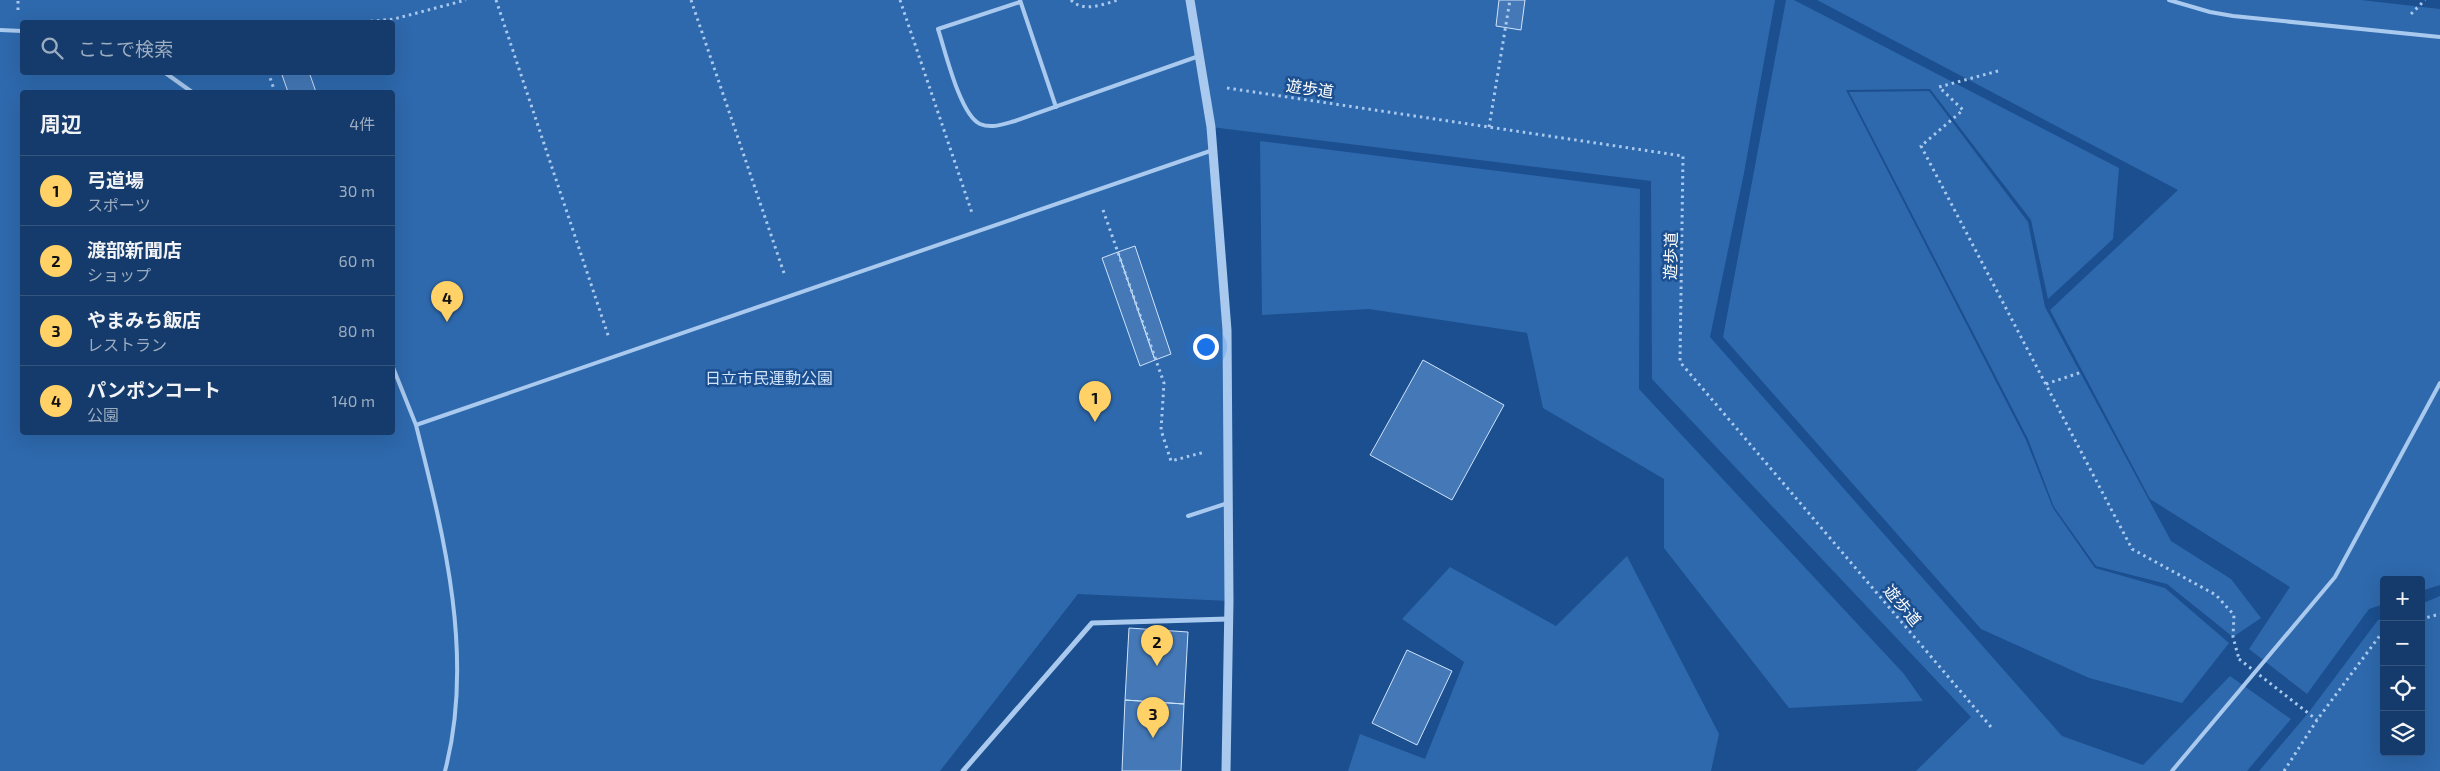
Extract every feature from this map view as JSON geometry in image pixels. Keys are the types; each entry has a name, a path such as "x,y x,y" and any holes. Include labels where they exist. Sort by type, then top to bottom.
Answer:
{"street":[{"path":"1190,0 1200,56 1212,150 1227,330 1228,619 1226,771"},
{"path":"963,771 1092,623 1228,619"}],"lane":[{"path":"2169,0 2210,12 2233,16 2440,37"},
{"path":"1056,107 1020,1 938,29 969,115 980,124 996,126 1056,107 1200,56"},
{"path":"0,30 20,31"},
{"path":"168,75 189,90"},
{"path":"416,425 1212,150"},
{"path":"395,373 416,425 437,511 453,601 457,668 454,717 445,771"},
{"path":"2172,771 2334,577 2440,383"},
{"path":"1188,516 1228,503"}],"path":[{"path":"384,20 466,0"},
{"path":"496,0 615,356"},
{"path":"691,0 792,295"},
{"path":"900,0 978,231"},
{"path":"1071,0 1082,7 1093,7 1118,0"},
{"path":"1489,127 1510,0"},
{"path":"1998,71 1939,87 1963,110 1921,146 2132,549 2216,595 2234,615 2233,636 2239,659 2318,720"},
{"path":"269,75 274,90"},
{"name":"遊歩道","path":"1204,84 1684,156 1680,362 1991,727"},
{"path":"1096,190 1164,383 1161,430 1171,461 1228,446"},
{"path":"2046,384 2082,372"},
{"path":"2425,618 2440,614"},
{"path":"2284,771 2318,720 2380,635"}],"green space":[{"name":"日立市民運動公園","path":"0,0 1775,0 1744,173 1710,337 2062,736 2143,765 2230,676 2291,719 2247,771 1916,771 1971,717 1652,379 1651,181 1211,127 1227,330 1229,601 1078,594 940,771 0,771"},
{"path":"1786,0 1794,0 2119,168 2113,239 2048,299 2031,220 1930,89 1846,90 2026,440 2053,508 2095,568 2165,588 2229,643 2182,703 2089,678 1981,629 1723,337"},
{"path":"1817,0 2361,0 2440,9 2440,585 2425,590 2425,576 2380,576 2380,605 2369,609 2307,694 2249,649 2290,587 2150,499 2050,310 2178,190"},
{"path":"1929,91 2028,222 2045,307 2171,541 2231,579 2261,618 2233,637 2167,584 2096,566 2054,507 2028,439 1849,92"},
{"path":"1260,141 1640,189 1639,389 1904,674 1923,701 1789,708 1664,548 1664,479 1543,408 1527,333 1369,309 1262,315"},
{"path":"1627,556 1719,734 1711,771 1348,771 1360,734 1425,759 1464,662 1402,619 1450,567 1556,626"},
{"path":"2440,596 2440,771 2259,771 2309,712 2380,619 2380,756 2425,756 2425,602"}],"building":[{"path":"1499,0 1525,0 1521,30 1496,26"},
{"path":"282,75 310,75 315,90 287,90"},
{"path":"1135,246 1171,354 1155,360 1118,252"},
{"path":"1118,252 1155,360 1140,366 1102,258"},
{"path":"1423,360 1504,405 1452,500 1370,455"},
{"path":"1129,628 1188,632 1184,704 1125,700"},
{"path":"1407,650 1452,671 1417,745 1372,723"},
{"path":"1125,700 1184,704 1181,771 1122,771"}],"place":[{"name":"パンポンコート","path":"447,322"},
{"name":"弓道場","path":"1095,422"},
{"name":"渡部新聞店","path":"1157,666"},
{"name":"やまみち飯店","path":"1153,738"}]}
